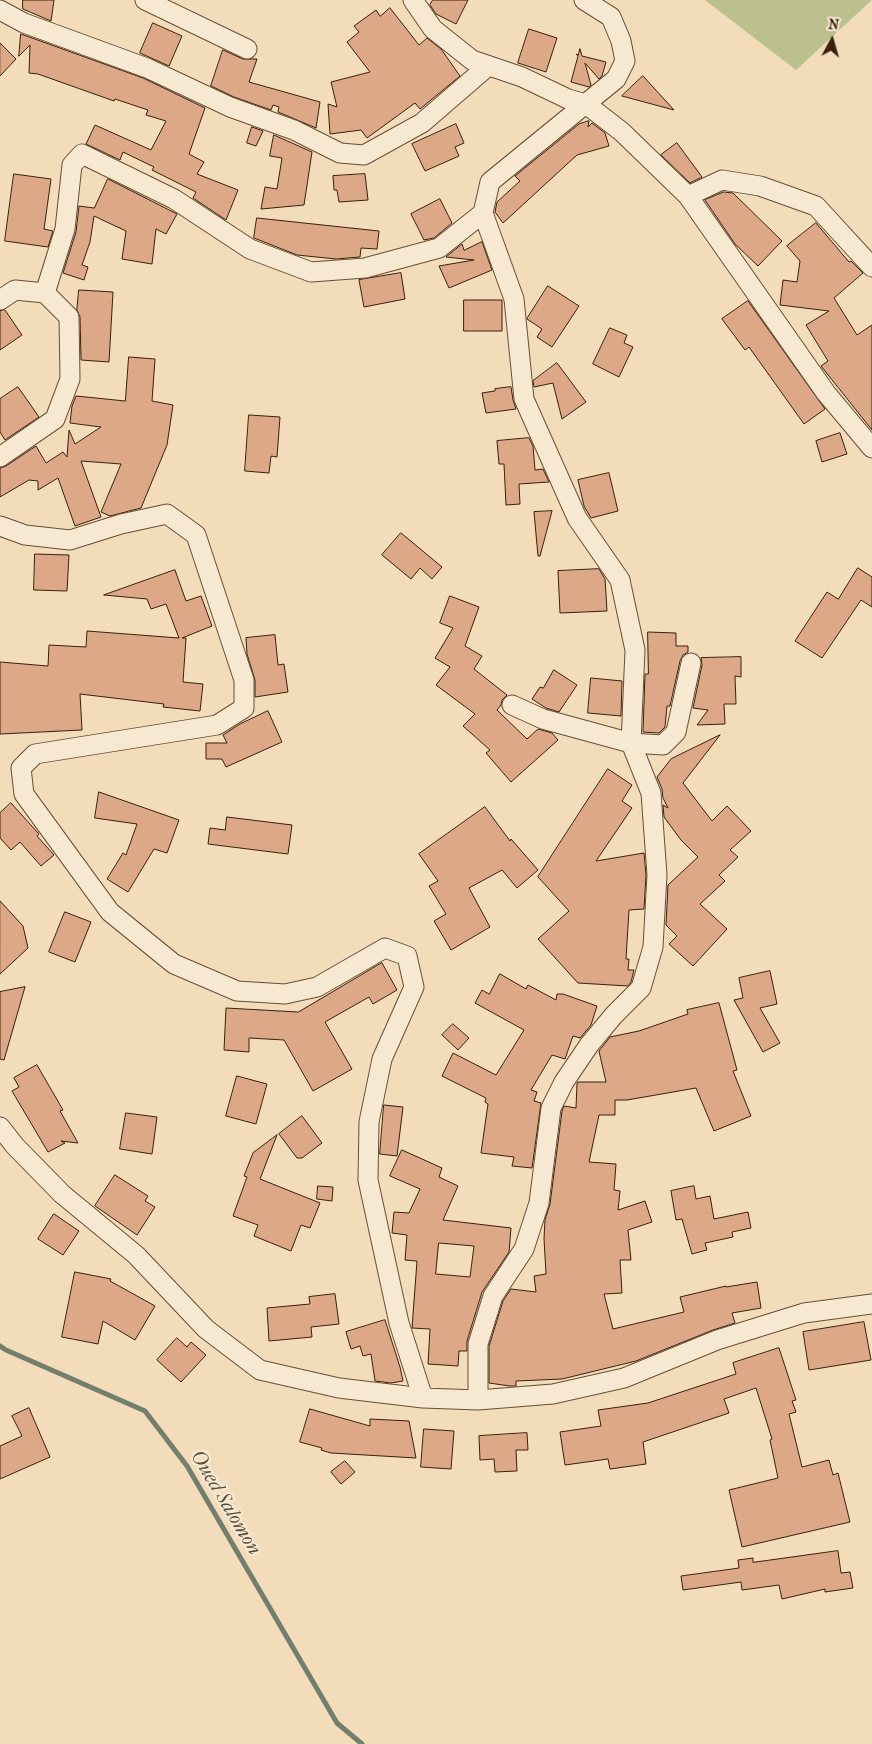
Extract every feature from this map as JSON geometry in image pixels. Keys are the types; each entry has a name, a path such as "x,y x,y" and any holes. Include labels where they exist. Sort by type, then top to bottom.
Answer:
{"street":[{"path":"144,0 247,49"},
{"path":"413,0 433,29 472,60 522,77 568,99 586,104 622,132 688,196 826,393 872,448"},
{"path":"478,1400 478,1344 492,1296 524,1249 539,1203 552,1108 564,1082 589,1045 614,1015 641,988 653,947 656,875 651,794 631,743 635,650 620,580 577,518 524,399 514,299 483,213 490,182 616,79 625,61 621,41 611,17 584,0"},
{"path":"0,10 24,23 147,68 230,107 294,130 340,153 364,155 422,123 488,66"},
{"path":"45,293 65,228 72,165 82,154 174,199 250,249 311,272 365,268 439,248 483,213"},
{"path":"688,196 722,180 760,186 816,206 872,267"},
{"path":"0,300 15,290 45,293 69,317 70,378 55,419 0,457"},
{"path":"0,526 25,535 70,540 120,524 168,514 196,535 244,680 244,708 217,725 35,754 21,768 24,794 110,912 174,964 237,991 285,994 317,987 384,948 407,956 414,987 382,1058 369,1122 368,1180 399,1323 422,1398"},
{"path":"512,705 543,719 631,743 663,745 676,732 691,663"},
{"path":"0,1127 15,1146 62,1194 136,1255 206,1329 260,1370 340,1388 422,1398 478,1400 553,1394 624,1378 717,1340 804,1313 872,1304"}],"green space":[{"path":"705,0 872,0 796,70"}],"building":[{"path":"23,0 54,0 51,21 23,9"},
{"path":"433,0 468,0 456,24 436,14 430,5"},
{"path":"390,8 419,45 427,38 441,49 460,76 420,109 415,103 367,138 361,130 330,134 328,104 337,107 331,82 370,72 347,42 359,32 354,26 376,10 380,16"},
{"path":"153,23 182,36 169,66 140,53"},
{"path":"529,29 557,38 546,72 518,63"},
{"path":"21,34 143,78 205,108 189,154 204,162 197,174 238,190 226,220 193,198 196,192 152,170 154,167 123,152 120,160 86,144 95,125 151,150 166,121 146,115 148,110 115,99 114,101 38,74 29,73 30,45 19,56"},
{"path":"0,43 16,59 0,76"},
{"path":"580,49 582,56 606,62 602,76 599,79 585,63 591,85 589,87 571,82 578,56 576,54 578,55"},
{"path":"223,50 243,59 257,59 249,82 320,102 316,128 278,112 279,107 273,105 271,110 234,97 211,86"},
{"path":"643,76 674,110 622,96"},
{"path":"589,121 588,127 592,123 605,133 609,146 577,155 503,223 495,212 497,202 520,181 515,176 579,124"},
{"path":"456,124 464,143 455,147 459,156 425,171 412,144"},
{"path":"252,127 263,131 256,146 247,143"},
{"path":"274,135 312,152 304,205 261,209 265,187 277,189 282,158 270,156"},
{"path":"677,143 702,177 690,183 661,155"},
{"path":"14,174 51,179 44,229 53,231 48,247 5,241"},
{"path":"365,174 368,200 339,202 337,190 334,190 333,176"},
{"path":"108,179 177,214 166,234 156,229 152,264 122,259 126,231 94,216 90,242 82,265 88,267 84,280 63,273 76,232 79,206 94,208"},
{"path":"724,192 733,193 782,241 758,266 735,244 705,200"},
{"path":"440,199 452,223 434,238 424,240 411,214"},
{"path":"257,218 379,231 377,249 361,248 360,257 336,259 297,255 254,238"},
{"path":"816,223 849,262 851,261 863,273 834,298 857,335 872,325 872,430 821,366 828,361 806,325 829,311 780,305 783,280 797,282 800,261 787,246"},
{"path":"482,242 492,270 449,288 439,266 474,260 446,257 462,244 464,250"},
{"path":"401,273 405,299 364,307 359,280"},
{"path":"548,286 579,306 552,347 537,337 542,329 527,319"},
{"path":"79,290 113,292 109,362 81,360 80,317 77,310"},
{"path":"464,300 502,300 502,331 464,331"},
{"path":"748,301 825,409 804,424 749,347 745,350 722,319"},
{"path":"5,310 22,335 0,350 0,311"},
{"path":"610,328 627,335 624,343 633,347 619,377 593,364"},
{"path":"129,357 155,359 152,401 173,405 167,445 141,508 110,516 101,512 121,464 81,461 101,517 75,526 58,478 38,490 38,481 29,480 0,497 0,468 36,446 46,463 63,452 67,457 69,430 75,444 101,427 70,423 72,406 76,396 125,401"},
{"path":"557,363 586,402 562,419 553,383 534,387 533,381"},
{"path":"18,387 39,417 5,440 0,432 0,399"},
{"path":"511,387 516,409 486,413 482,393"},
{"path":"249,415 280,417 277,457 271,456 269,473 245,471"},
{"path":"840,433 847,454 822,462 816,441"},
{"path":"529,438 533,446 535,470 543,469 549,482 519,484 520,504 506,505 504,464 499,464 497,441"},
{"path":"609,473 618,511 591,518 584,506 578,480"},
{"path":"552,511 540,556 538,556 534,512"},
{"path":"401,533 442,567 432,579 420,568 411,579 382,555"},
{"path":"35,554 69,555 67,591 34,590"},
{"path":"858,568 872,577 872,607 861,600 822,658 795,641 827,592 838,599"},
{"path":"599,569 605,579 607,611 560,613 558,571"},
{"path":"175,570 186,601 201,596 212,626 182,638 186,638 183,682 203,684 200,711 163,707 164,704 80,694 82,730 0,734 0,662 48,666 49,645 86,647 87,631 179,638 166,604 151,609 147,599 104,595"},
{"path":"450,596 479,607 465,646 482,656 474,669 507,695 497,710 527,739 538,729 552,733 558,740 511,782 486,753 490,750 463,726 475,714 436,685 450,667 435,658 453,628 440,623"},
{"path":"648,632 676,633 676,646 688,646 688,652 683,655 680,661 670,706 667,706 665,727 659,733 643,732 645,674 648,674"},
{"path":"275,635 278,665 284,664 288,692 255,697 255,680 247,654 246,638"},
{"path":"741,657 741,677 735,676 736,704 724,704 725,724 697,725 708,710 693,708 702,665 701,658"},
{"path":"554,670 577,685 559,712 546,708 532,699 540,687 543,688"},
{"path":"591,678 622,681 621,716 588,713"},
{"path":"268,711 282,742 226,767 222,759 206,759 206,743 227,743 223,735 240,724"},
{"path":"720,735 683,783 712,821 727,806 751,831 730,850 738,857 719,875 725,881 700,904 727,929 693,966 669,944 677,936 666,925 668,885 698,857 681,840 664,817 663,805 668,808 657,777 671,759"},
{"path":"608,769 632,785 622,801 632,808 596,861 644,853 646,875 644,909 629,910 626,959 629,959 628,970 634,970 628,986 578,983 538,939 569,911 538,877"},
{"path":"99,792 179,820 167,853 154,849 128,892 107,879 123,853 126,855 137,824 95,818"},
{"path":"11,803 39,834 37,836 54,855 41,866 20,842 11,850 0,838 0,813"},
{"path":"485,807 510,841 511,839 538,870 517,888 502,870 469,888 490,927 451,950 434,921 446,914 429,886 438,881 419,854"},
{"path":"227,817 292,825 288,854 208,844 210,828 225,830"},
{"path":"0,901 23,926 28,948 0,974"},
{"path":"65,912 91,922 75,962 49,952"},
{"path":"382,963 397,990 373,1004 369,997 325,1022 352,1069 313,1091 284,1040 249,1038 249,1052 224,1050 226,1008 298,1012"},
{"path":"770,971 777,1004 760,1008 780,1043 763,1052 734,1000 743,998 739,978"},
{"path":"500,974 526,989 528,985 556,1000 557,994 563,994 597,1006 591,1025 580,1038 573,1036 565,1059 552,1055 531,1090 537,1092 534,1101 541,1103 532,1168 512,1166 514,1157 481,1153 488,1104 485,1102 486,1098 442,1076 453,1053 496,1075 524,1030 475,1003 482,990 489,994"},
{"path":"25,987 4,1060 0,1059 0,992"},
{"path":"719,1003 737,1070 733,1071 751,1116 714,1131 696,1088 627,1100 615,1100 615,1115 599,1115 589,1162 616,1164 614,1190 620,1191 618,1210 645,1201 652,1222 628,1230 631,1260 620,1260 622,1293 604,1294 613,1329 684,1312 680,1297 726,1286 757,1282 761,1308 732,1313 735,1323 636,1361 562,1379 516,1381 516,1386 489,1383 489,1346 503,1301 511,1289 536,1292 534,1276 546,1274 545,1220 550,1204 562,1111 564,1106 576,1108 577,1083 606,1082 599,1051 610,1037 639,1031 688,1014 687,1010"},
{"path":"453,1024 469,1038 458,1050 442,1035"},
{"path":"37,1065 63,1110 60,1111 78,1143 61,1141 65,1143 48,1152 12,1091 19,1087 14,1078"},
{"path":"237,1076 267,1084 256,1124 226,1116"},
{"path":"384,1105 403,1107 397,1156 380,1154"},
{"path":"126,1113 157,1117 152,1154 120,1149"},
{"path":"302,1116 322,1143 302,1158 297,1158 279,1134"},
{"path":"277,1135 260,1179 320,1203 310,1228 301,1225 291,1251 254,1236 258,1225 233,1216 247,1177 244,1176 253,1153"},
{"path":"402,1150 442,1168 439,1177 458,1186 443,1220 511,1228 509,1252 482,1292 467,1341 467,1351 459,1351 458,1366 428,1364 430,1329 412,1328 417,1261 405,1260 407,1235 392,1233 394,1212 409,1213 420,1189 390,1176","holes":["439,1243 474,1246 470,1277 436,1274"]},
{"path":"115,1175 148,1196 145,1201 155,1207 137,1235 95,1206"},
{"path":"318,1186 333,1187 332,1201 317,1199"},
{"path":"694,1186 696,1199 710,1196 714,1219 748,1212 751,1228 732,1232 733,1237 705,1243 707,1250 692,1254 682,1219 676,1220 671,1191"},
{"path":"54,1214 79,1231 63,1255 38,1239"},
{"path":"75,1272 111,1279 110,1281 155,1306 135,1340 103,1321 98,1344 62,1337"},
{"path":"335,1294 339,1324 311,1327 312,1337 269,1341 267,1308 310,1304 309,1297"},
{"path":"385,1320 403,1381 391,1383 375,1381 371,1354 363,1356 360,1346 351,1349 346,1332"},
{"path":"864,1322 871,1360 809,1370 803,1332"},
{"path":"177,1338 187,1347 191,1342 206,1355 181,1382 157,1360"},
{"path":"779,1348 796,1400 792,1401 796,1412 789,1414 802,1467 829,1460 833,1475 838,1473 850,1522 742,1547 729,1490 778,1478 770,1440 772,1439 756,1388 724,1399 729,1413 643,1442 646,1464 610,1469 608,1459 565,1465 560,1432 601,1426 598,1410 648,1403 736,1374 733,1363"},
{"path":"29,1408 50,1457 0,1479 0,1446 22,1436 12,1416"},
{"path":"310,1409 370,1426 370,1419 409,1421 416,1458 331,1453 321,1450 322,1448 300,1442"},
{"path":"424,1429 454,1431 451,1469 421,1467"},
{"path":"527,1433 528,1450 516,1450 517,1471 495,1472 494,1459 480,1460 479,1436"},
{"path":"345,1461 355,1472 341,1484 331,1472"},
{"path":"838,1551 841,1573 850,1572 853,1588 825,1592 825,1589 782,1599 779,1585 742,1590 741,1582 683,1590 681,1576 739,1568 738,1560 753,1558 753,1562"}],"waterway":[{"name":"Oued Salomon","path":"0,1346 145,1411 187,1466 337,1723 362,1744"}]}
